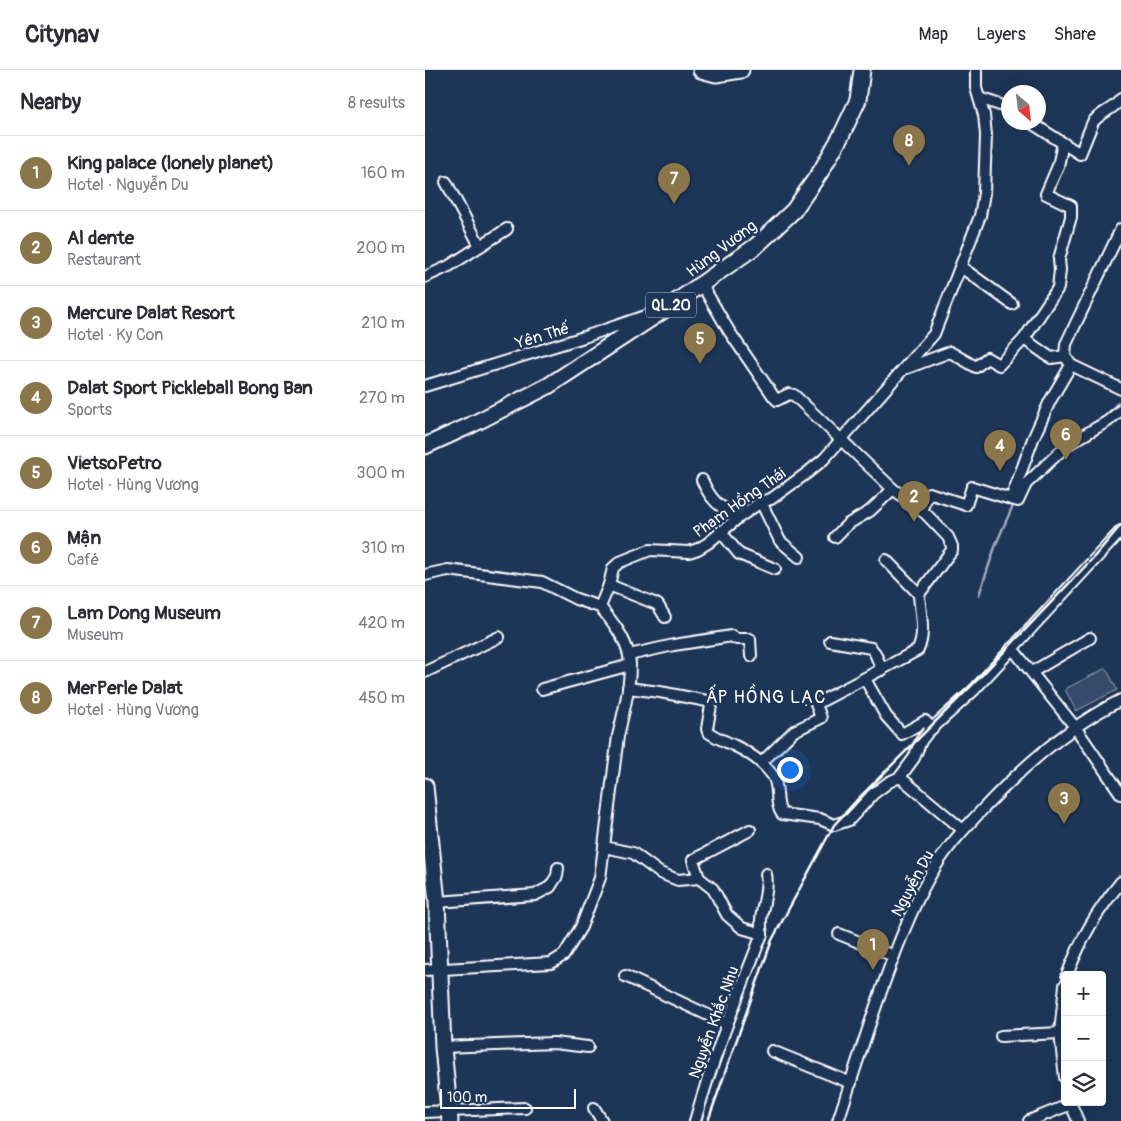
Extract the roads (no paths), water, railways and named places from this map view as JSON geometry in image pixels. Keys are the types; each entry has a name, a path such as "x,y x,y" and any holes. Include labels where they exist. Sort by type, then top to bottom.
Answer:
{"highway":[{"path":"701,70 715,74 741,70"},
{"name":"Hùng Vương","path":"425,446 549,386 702,285 756,246 795,210 821,171 841,136 858,100 862,70"},
{"name":"QL.20","path":"858,100 873,70"},
{"path":"425,786 437,902 432,969 450,1115"}],"street":[{"name":"Phạm Hồng Thái","path":"600,607 613,568 620,562 650,550 689,552 708,543 738,518 761,502 771,499 807,473 824,459 934,334 980,216 984,193 986,135 979,98 975,88 976,70"},
{"path":"979,98 1001,105"},
{"path":"1043,130 1080,154 1093,122 1096,118 1114,108 1121,99"},
{"path":"905,369 950,352 976,367 987,358 999,365 1024,339 1058,288 1061,270 1059,259 1071,217 1071,206 1045,194 1058,166 1063,143"},
{"path":"446,182 480,246"},
{"path":"425,277 449,266 507,229"},
{"path":"1121,229 1067,344 1065,356 1071,365 1121,387"},
{"path":"961,267 1012,304"},
{"path":"702,285 774,397 777,400 789,394 794,395 893,488 921,510 948,537 952,550 919,594"},
{"name":"Yên Thế","path":"425,386 584,337 667,308"},
{"path":"1024,339 1051,358 1065,356"},
{"path":"1014,499 1033,439 1050,401 1071,365"},
{"path":"1014,499 1025,484 1067,445 1109,422 1121,410"},
{"path":"702,480 709,495 718,506 738,518"},
{"path":"921,510 929,493 966,505 972,487 1014,499"},
{"path":"835,537 848,524 870,511 893,488"},
{"path":"761,502 780,541 799,557"},
{"path":"628,688 707,701 711,706 708,732 736,746 761,763 774,777 779,810 782,814 820,819 835,825 849,820 873,794 889,782 900,777 914,758 921,741 932,728 973,690 1121,531"},
{"path":"721,532 739,554 775,569"},
{"path":"761,763 794,731 821,718 816,704 918,650 922,642 919,594 886,560"},
{"path":"425,575 448,570 542,582 576,599 600,607 616,627 629,660 628,688 618,736 600,878 581,927 564,955 551,963 432,969"},
{"path":"609,584 653,603 658,606 665,617"},
{"path":"542,689 674,646 732,636 736,639 751,638 751,656"},
{"path":"425,672 499,637"},
{"path":"1032,672 1090,638"},
{"path":"830,641 871,648 882,670"},
{"path":"1012,648 1075,727 1121,794"},
{"path":"865,679 887,716 902,734 925,721 932,728"},
{"name":"Nguyễn Du","path":"838,1121 894,956 917,900 936,865 963,830 1005,786 1047,748 1075,727 1121,700"},
{"path":"900,777 963,830"},
{"path":"750,830 693,860 699,878 713,889 727,914 743,928 763,934"},
{"path":"604,847 633,852 660,872 678,880 699,878"},
{"path":"437,902 535,895 550,888 557,876 558,868"},
{"path":"763,934 760,924 767,886 766,874"},
{"path":"1069,971 1093,918 1121,882"},
{"name":"Nguyễn Khắc Nhu","path":"695,1121 706,1081 763,934"},
{"path":"839,934 894,956"},
{"path":"625,976 727,1024"},
{"path":"1062,1016 1060,1033 1063,1061"},
{"path":"1001,1036 1060,1033"},
{"path":"443,1047 554,1043 587,1047"},
{"path":"772,1050 851,1083"},
{"path":"1029,1121 1063,1106"},
{"path":"1071,1106 1078,1121"},
{"path":"425,1112 450,1115 525,1108"},
{"path":"594,1108 602,1121"}],"waterway":[{"path":"1103,419 1118,402"},
{"path":"1051,454 1065,440"},
{"path":"979,595 996,544 1014,503"}],"railway":[{"path":"708,1121 772,940 834,825 984,673 1093,558 1121,525"}],"place":[{"name":"MerPerle Dalat","path":"909,166"},
{"name":"Lam Dong Museum","path":"674,204"},
{"name":"VietsoPetro","path":"700,364"},
{"name":"Mận","path":"1066,460"},
{"name":"Dalat Sport Pickleball Bong Ban","path":"1000,471"},
{"name":"Al dente","path":"914,522"},
{"name":"Mercure Dalat Resort","path":"1064,824"},
{"name":"King palace (lonely planet)","path":"873,970"}],"district":[{"name":"ẤP HỒNG LẠC","path":"766,697"}]}
